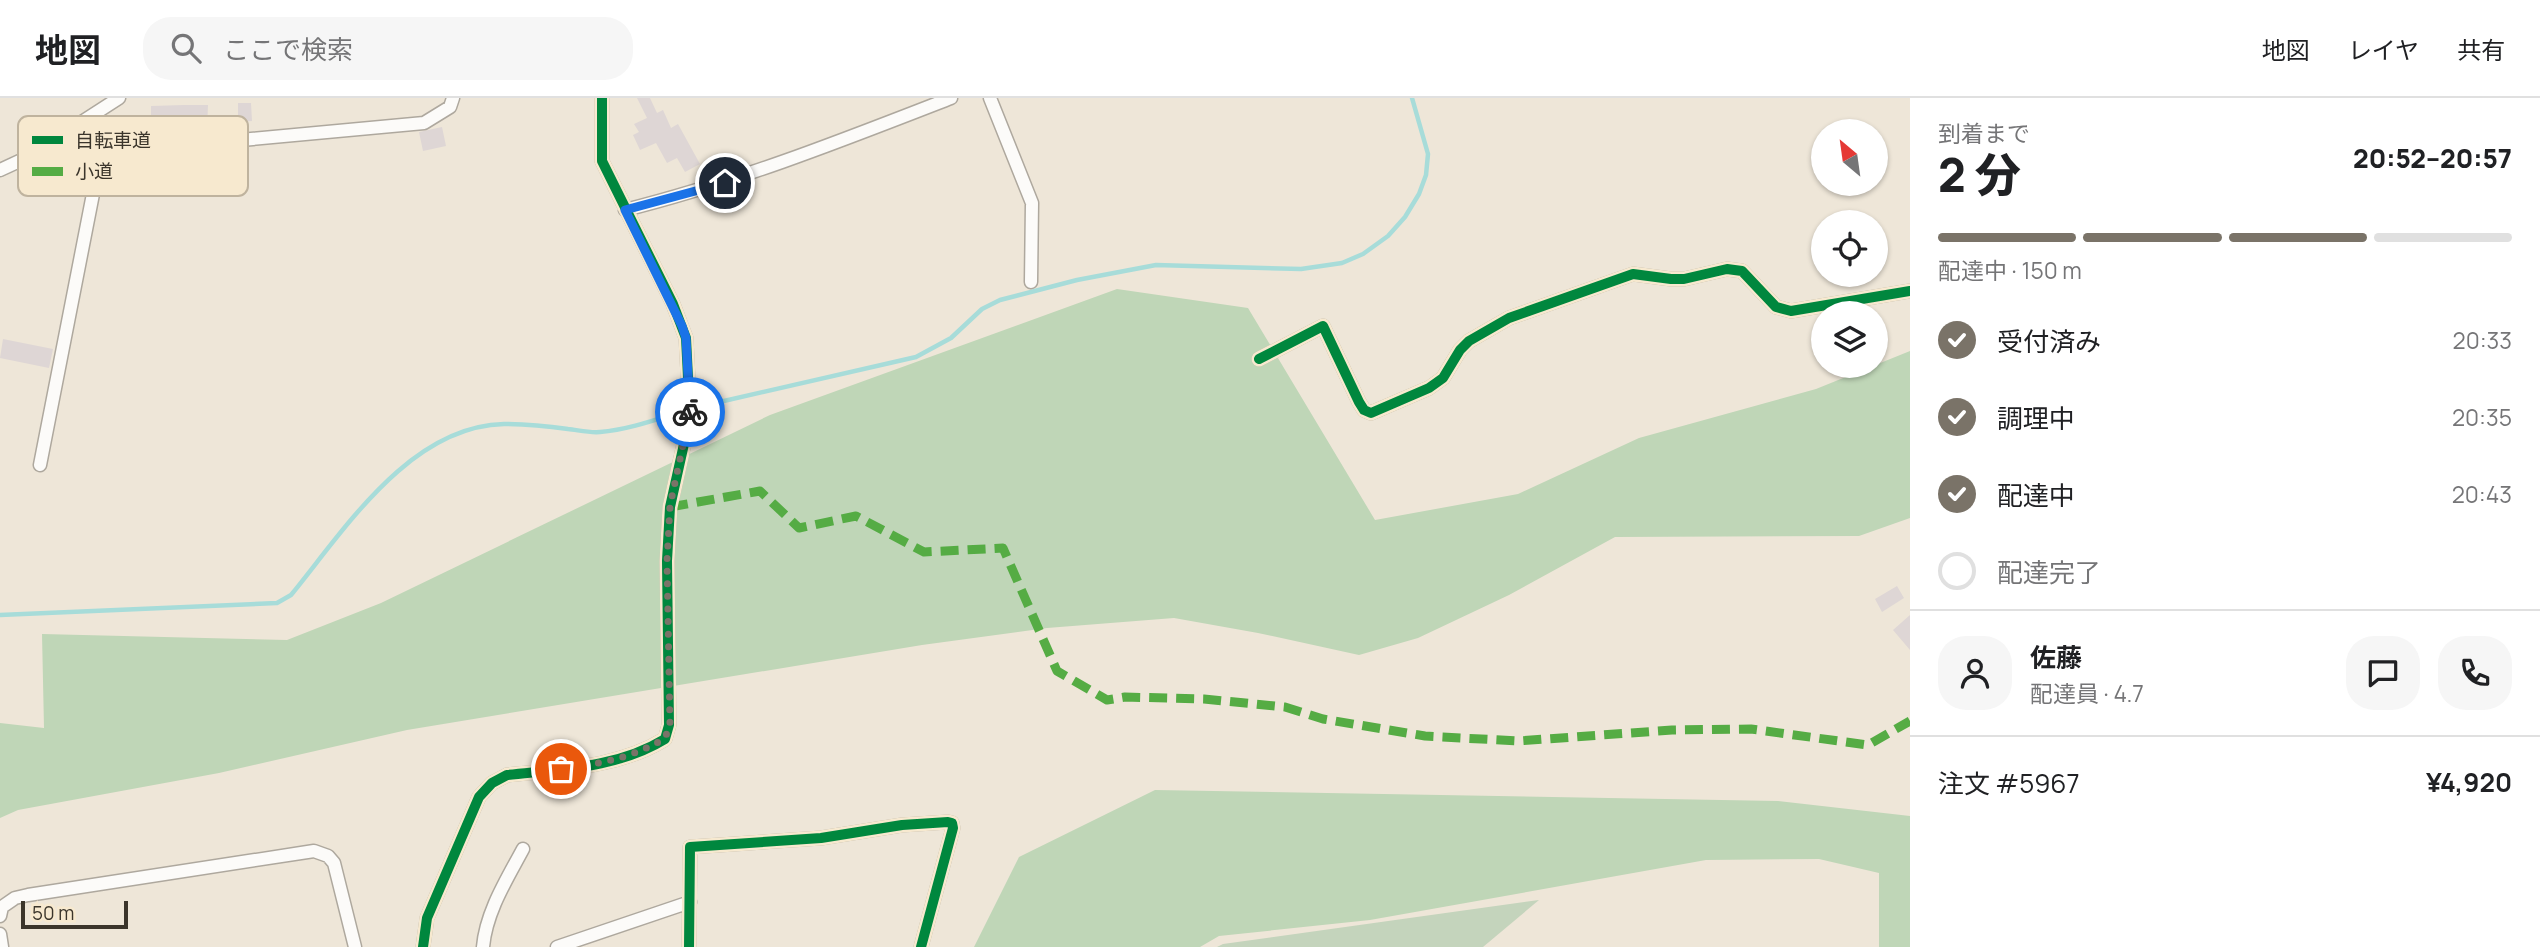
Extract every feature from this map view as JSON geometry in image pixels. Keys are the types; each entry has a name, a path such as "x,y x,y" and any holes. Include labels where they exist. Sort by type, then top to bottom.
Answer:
{"street":[{"path":"91,116 119,98"},
{"path":"248,140 424,124 450,107 453,98"},
{"path":"423,947 428,918 478,797 492,783 507,775 620,759 651,747 665,738 670,725 667,561 670,506 690,417 686,338 673,304 602,161 602,98"},
{"path":"625,210 702,190 792,160 951,98"},
{"path":"990,98 1032,203 1031,282"},
{"path":"0,170 18,162"},
{"path":"40,466 93,196"},
{"path":"1259,359 1323,326 1359,401 1364,410 1371,413 1429,388 1443,378 1460,350 1469,341 1509,317 1633,274 1684,279 1727,269 1742,271 1776,307 1791,310 1910,291"},
{"path":"689,947 690,847 821,838 902,825 948,822 952,823 953,828 921,947"},
{"path":"483,947 498,895 523,849"},
{"path":"0,916 2,907 15,898 28,895 314,851 328,856 334,863 355,947"},
{"path":"557,947 690,902"},
{"path":"0,934 2,947"}],"green space":[{"path":"1117,289 1248,308 1375,520 1518,494 1639,438 1816,389 1843,378 1888,378 1888,360 1910,351 1910,518 1859,536 1615,537 1509,595 1418,638 1359,655 1174,618 1047,628 922,645 407,730 219,773 18,810 0,818 0,723 44,728 42,634 287,640 381,603 770,415"},
{"path":"1155,790 1778,801 1910,816 1910,947 1879,947 1879,873 1819,859 1706,860 1370,920 1219,936 1200,947 974,947 1019,857"},
{"path":"1539,900 1483,947 1217,947 1223,944"}],"building":[{"path":"637,98 650,98 657,113 663,110 671,128 678,124 700,164 685,172 677,158 667,163 656,143 640,150 633,135 639,132 634,124 647,118"},
{"path":"238,103 251,103 252,121 248,121 248,116 238,116"},
{"path":"208,105 208,116 151,116 151,106"},
{"path":"442,127 446,146 423,151 419,132"},
{"path":"3,339 53,349 49,368 0,358"},
{"path":"1897,586 1904,598 1882,612 1875,599"},
{"path":"1910,615 1910,650 1893,630"}],"waterway":[{"path":"702,406 916,357 951,338 982,309 1000,300 1077,280 1156,265 1301,269 1342,263 1363,254 1388,236 1405,217 1419,194 1426,175 1428,154 1412,98"},
{"path":"0,615 277,603 291,595 357,512 382,486 439,442 470,429 504,424 600,432 677,413"}],"marked path":[{"path":"670,507 760,491 799,528 856,516 924,552 1003,548 1057,671 1107,700 1125,697 1204,699 1285,707 1323,719 1425,736 1518,741 1672,730 1751,729 1868,745 1910,721"}],"cycle path":[{"path":"423,947 427,918 479,797 492,783 507,775 589,766 628,756 665,739 669,725 667,561 670,507 690,417 686,338 673,304 602,161 602,98"},
{"path":"1259,359 1323,326 1359,402 1364,410 1371,413 1429,388 1443,378 1460,350 1469,341 1509,318 1633,274 1684,279 1727,269 1742,271 1776,307 1791,311 1910,291"},
{"path":"689,947 690,847 821,838 902,825 948,822 952,823 953,828 921,947"}],"way so far":[{"path":"561,769 620,759 651,747 665,738 670,725 667,561 670,506 690,412"}],"route":[{"path":"690,412 686,338 673,304 625,210 725,183"}]}
